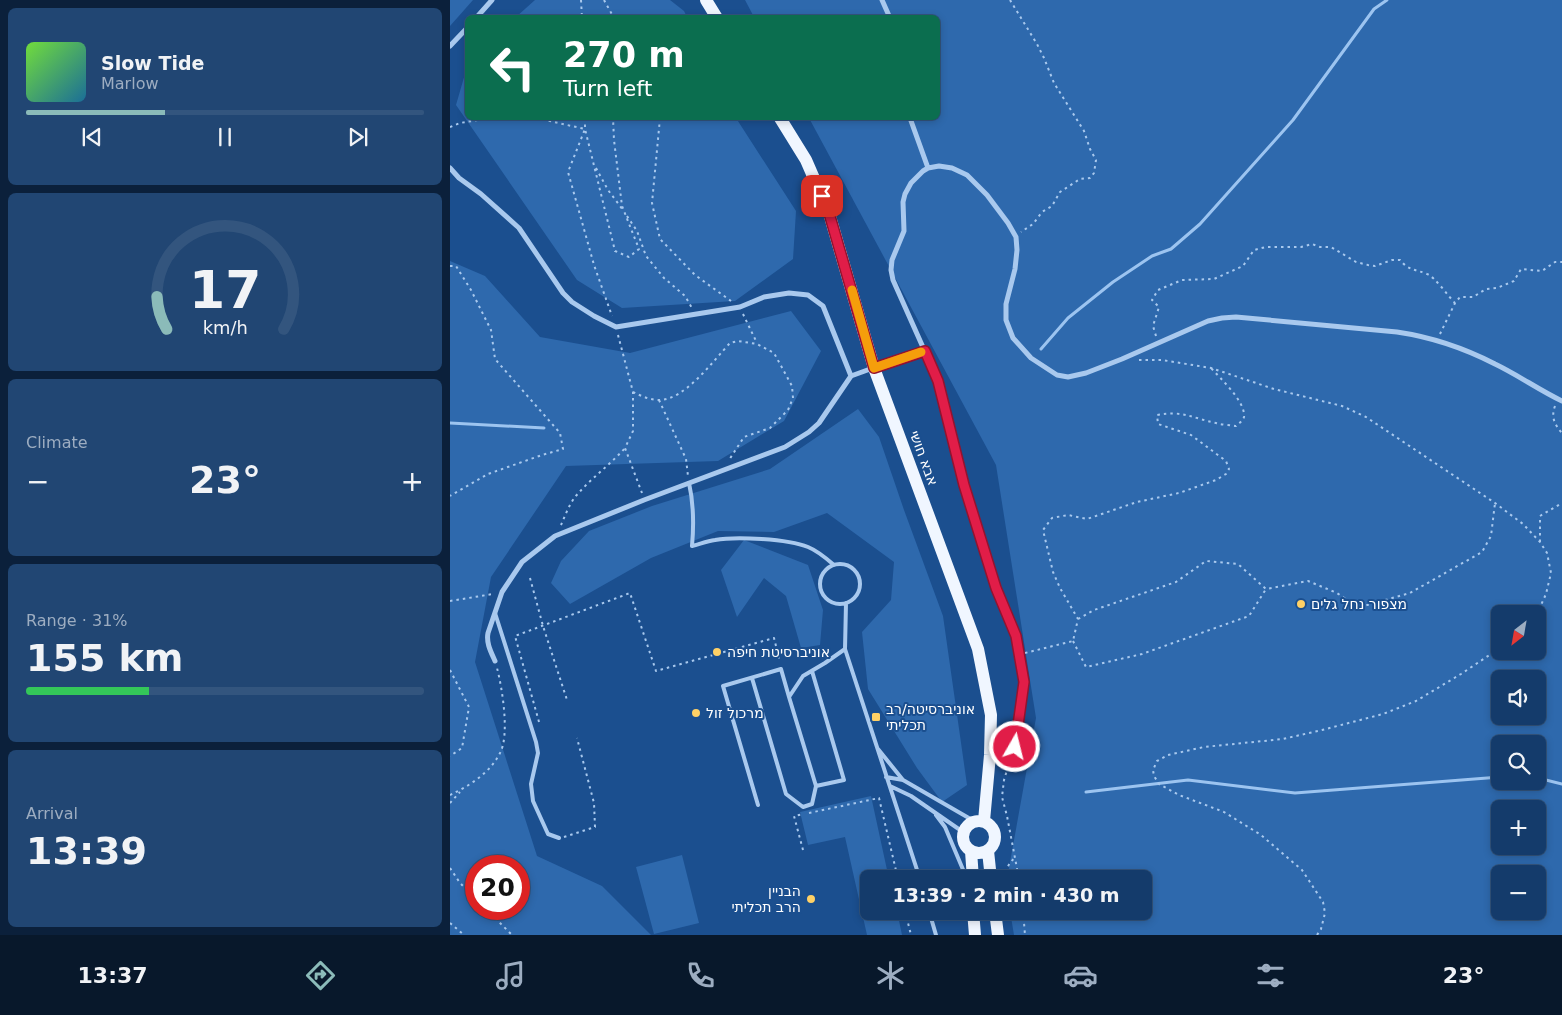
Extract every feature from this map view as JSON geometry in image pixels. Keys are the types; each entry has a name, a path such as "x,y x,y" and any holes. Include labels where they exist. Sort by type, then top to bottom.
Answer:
{"main road":[{"path":"706,0 715,15"},
{"name":"אבא חושי","path":"781,120 806,160 829,213 874,368 978,649 991,715 990,755 979,821"},
{"path":"979,821 992,826 996,835 994,844 988,851 979,853 971,851 965,845 963,837 970,824 979,821"},
{"path":"971,851 972,870"},
{"path":"988,851 990,870"},
{"path":"974,920 975,935"},
{"path":"996,920 998,935"}],"street":[{"path":"479,15 492,0"},
{"path":"882,0 889,15"},
{"path":"450,46 465,30"},
{"path":"911,120 928,168"},
{"path":"996,588 964,485 938,381 893,280 891,270 894,252 904,231 903,202 905,194 911,183 928,168 939,166 952,168 967,175 1000,211 1016,237 1018,250 1006,304 1006,320 1013,338 1031,358 1058,375 1068,377 1086,373 1208,321 1236,317 1420,335 1459,348 1494,363 1559,400"},
{"path":"450,168 459,178 481,194 520,228 563,294 572,302 616,327 740,307 764,297 789,293 808,295 823,306 851,376"},
{"path":"495,661 487,638 502,592 522,562 556,536 644,500 785,447 819,423 851,376 874,368"}],"lane":[{"path":"874,368 925,351"},
{"path":"689,483 693,500 694,521 692,546 728,539 775,540 808,547 824,556 834,566"},
{"path":"841,564 847,566 858,575 860,582 857,595 846,604 833,603 828,600 821,590 821,578 824,573 834,566 841,564"},
{"path":"990,755 1015,747 1024,682 1016,636 996,588"},
{"path":"846,604 845,649 917,870"},
{"path":"495,614 536,742 538,753 531,784 533,801 548,834 559,838"},
{"path":"789,697 803,676 845,649"},
{"path":"752,678 786,794 803,807 812,804 816,786 782,669 723,686 758,805"},
{"path":"812,671 844,780 816,786"},
{"path":"876,746 903,780"},
{"path":"886,777 903,780 979,821"},
{"path":"890,786 911,796 964,832"},
{"path":"934,811 945,827 963,870"},
{"path":"932,920 936,935"}],"path":[{"path":"582,0 582,15"},
{"path":"604,0 612,15"},
{"path":"1010,0 1037,44 1054,83 1082,128 1096,162 1094,173 1090,178 1080,179 1068,185 1057,195 1050,208 1042,212 1031,226 1016,237"},
{"path":"450,127 478,120"},
{"path":"545,120 585,129"},
{"path":"585,120 585,129 614,250 629,257 639,249 622,206 614,140 614,120"},
{"path":"660,120 652,203 660,239 695,276 740,307 757,344"},
{"path":"556,536 574,498 625,448 633,431 633,392 616,327 594,265 568,172 585,129"},
{"path":"594,164 608,190 637,231 646,256 664,278 685,296 692,307 691,315"},
{"path":"1158,343 1153,326 1159,307 1152,300 1158,290 1182,280 1214,278 1243,266 1254,250 1266,247 1301,247 1312,244 1320,247 1331,247 1356,262 1375,266 1392,260 1400,260 1412,270 1429,274 1455,303"},
{"path":"1437,341 1455,303 1460,298 1473,297 1486,289 1497,288 1514,281 1521,269 1542,271 1555,262 1562,262"},
{"path":"450,266 456,266 471,290 490,330 495,359 560,433 563,449 488,474 450,496"},
{"path":"633,392 644,397 659,400 675,396 690,386 730,344 738,340 757,344 774,353 792,386 793,398 788,410 770,428 744,437 728,460 730,468"},
{"path":"1122,359 1162,360 1211,368 1274,389 1342,406 1366,417 1495,503 1523,524 1540,542 1547,553 1551,573 1541,605"},
{"path":"1211,368 1240,402 1244,415 1243,420 1236,426 1217,424 1193,416 1170,412 1157,415 1158,424 1191,435 1226,461 1229,469 1226,474 1216,480 1179,492 1137,502 1087,519 1068,515 1052,518 1042,530 1053,572 1078,619 1073,641 1086,667 1142,654 1249,616 1266,589 1308,581 1337,593 1353,604 1364,606 1410,593 1482,552 1491,536 1495,503"},
{"path":"659,400 686,459 689,483"},
{"path":"1559,400 1552,414 1557,427 1562,433"},
{"path":"625,448 644,500"},
{"path":"1540,542 1540,516 1562,504"},
{"path":"1078,619 1094,610 1176,582 1206,561 1238,564 1266,589"},
{"path":"530,578 567,700"},
{"path":"450,600 502,592"},
{"path":"539,722 515,636 630,593 656,671 774,638 782,669"},
{"path":"1020,654 1073,641"},
{"path":"1317,935 1326,913 1323,902 1302,870 1261,835 1224,812 1178,795 1159,784 1153,770 1157,761 1168,755 1204,747 1283,739 1383,714 1416,701 1491,654"},
{"path":"450,803 462,790 484,774 501,752 505,734 501,685 495,661"},
{"path":"450,670 469,707 462,748 450,756"},
{"path":"559,838 595,827 591,786 577,738"},
{"path":"1015,747 1004,780 1002,797 1018,870"},
{"path":"450,795 462,790"},
{"path":"803,850 794,816 879,798 896,870"},
{"path":"1007,870 1010,861 1016,857"},
{"path":"450,868 465,888"},
{"path":"497,920 512,935"},
{"path":"907,920 911,935"},
{"path":"1024,920 1025,935"},
{"path":"450,923 464,935"}],"shaded area":[{"path":"450,0 473,0 450,26"},
{"path":"535,0 670,0 684,11 686,15 518,15"},
{"path":"745,0 1562,0 1562,935 1014,935 1012,920 1152,920 1152,870 1009,870 1036,718 996,465 810,120 940,120 940,15 753,15"},
{"path":"465,74 465,118 456,105"},
{"path":"466,120 737,120 796,211 793,259 735,301 622,308 577,280"},
{"path":"450,261 485,276 540,337 630,353 791,311 821,351 784,421 718,461 566,466 491,577 475,662 537,856 602,886 651,935 450,935"},
{"path":"858,409 879,437 943,616 967,785 942,802 917,768 868,689 862,632 891,600 894,562 827,513 774,532 718,531 651,558 570,604 551,583 561,561 589,531 652,506 770,469"},
{"path":"744,540 808,565 823,610 820,645 801,648 786,596 764,578 737,617 721,570"},
{"path":"871,796 887,870 860,870 860,904 845,837 808,845 800,812"},
{"path":"682,855 699,923 654,934 636,867"},
{"path":"864,920 899,920 902,935 867,935"}],"waterway":[{"path":"1041,349 1068,318 1113,282 1152,256 1171,249 1200,224 1293,120 1374,9 1387,0"},
{"path":"450,423 544,428"},
{"path":"1086,792 1188,780 1295,793 1491,778"},
{"path":"1546,780 1562,784"}],"slow traffic":[{"path":"852,290 874,368 921,352"}],"place":[{"name":"מצפור נחל גלים","path":"1301,604"},
{"name":"אוניברסיטת חיפה","path":"717,652"},
{"name":"מרכול זול","path":"696,713"},
{"name":"אוניברסיטה/רב תכליתי","path":"876,717"},
{"name":"הבניין הרב תכליתי","path":"811,899"}],"route":[{"path":"822,196 829,213 874,368 925,351 938,381 964,485 990,571 1016,636 1024,682 1015,747"}]}
